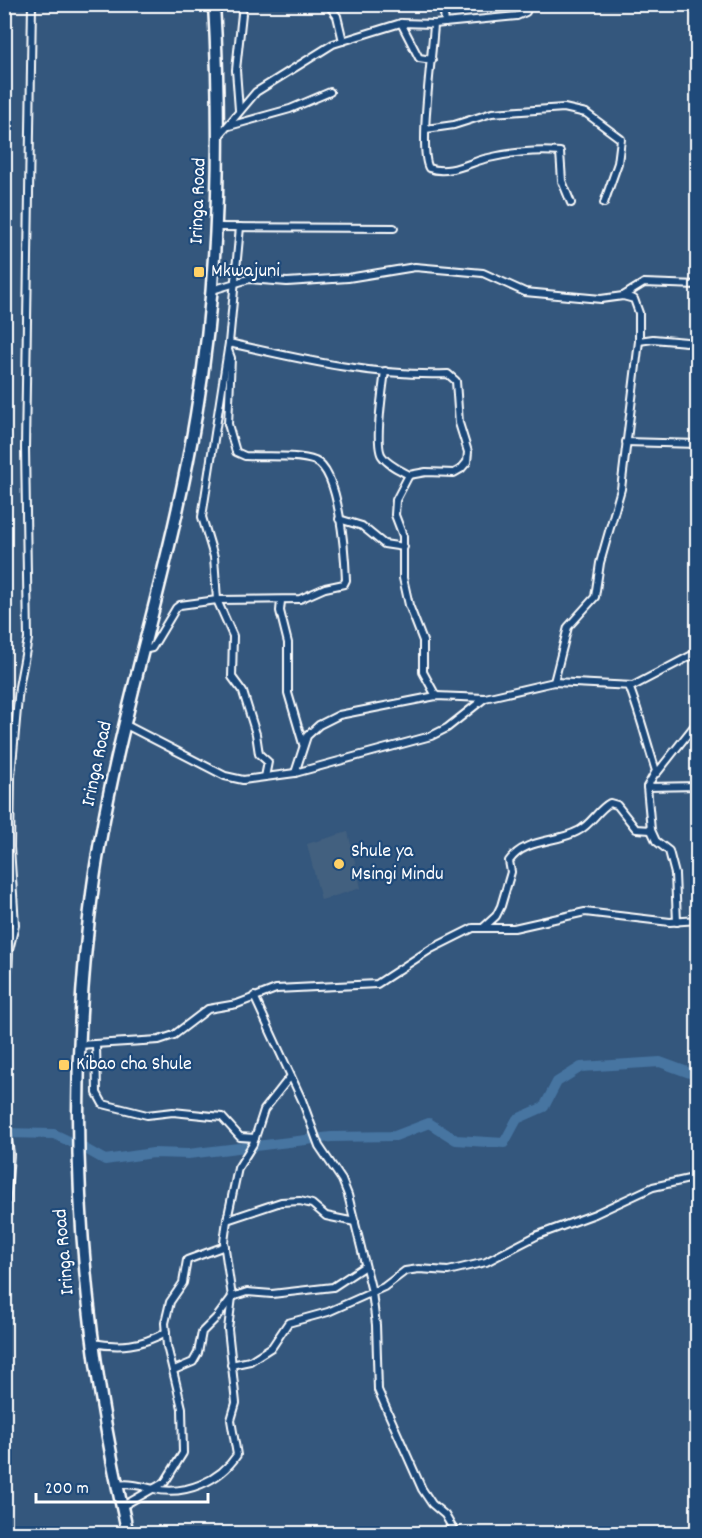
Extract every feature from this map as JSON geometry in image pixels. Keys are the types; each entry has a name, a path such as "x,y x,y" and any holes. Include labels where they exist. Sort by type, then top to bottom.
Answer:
{"highway":[{"name":"Iringa Road","path":"128,1533 116,1486 92,1343 77,1177 78,1045 93,887 124,723 196,417 212,290 216,227 219,136 214,4"}],"street":[{"path":"4,1072 9,950 15,925 10,847 12,776 19,687 28,639 25,448 32,4"},
{"path":"239,110 236,70 243,4"},
{"path":"328,4 337,16 343,40"},
{"path":"443,4 445,23"},
{"path":"219,136 229,127 239,110 268,82 323,48 401,23 434,24 517,16 526,12 528,4"},
{"path":"401,23 419,58 432,60"},
{"path":"434,24 425,160 432,170 453,169 501,156 560,152 562,181 571,203"},
{"path":"229,127 290,109 330,92"},
{"path":"426,129 454,125 492,113 564,108 586,113 620,137 618,163 604,203"},
{"path":"216,227 394,228"},
{"path":"240,227 229,346 202,517 214,557 217,600 233,636 232,677 243,692 256,734 259,754 268,762 265,777"},
{"path":"212,290 259,278 287,282 348,278 415,267 483,273 525,292 601,299 623,296 634,299 638,304 639,341 621,489 601,555 595,597 568,627 554,682"},
{"path":"623,296 644,283 698,285"},
{"path":"639,341 653,339 698,343"},
{"path":"229,346 385,371 423,375 448,374 456,381 459,423 468,452 467,462 461,470 454,473 426,472 409,476 386,461 379,450 380,407 385,371"},
{"path":"143,650 152,648 177,606 217,600 300,599 324,588 345,582 344,550 339,519 332,484 324,469 315,461 245,456 236,452 228,424 231,358 229,346"},
{"path":"626,442 698,444"},
{"path":"409,476 400,492 395,508 404,547 406,592 423,641 423,672 436,696"},
{"path":"339,519 362,526 384,544 404,547"},
{"path":"281,601 280,611 288,643 288,693 303,744"},
{"path":"295,773 303,744 319,725 339,715 436,696 485,698 554,682 629,686 698,652"},
{"path":"629,686 648,738 657,773"},
{"path":"124,723 225,776 243,780 295,773 439,733 485,698"},
{"path":"677,922 675,874 669,851 656,841 651,830 647,787 698,721"},
{"path":"647,787 698,786"},
{"path":"483,927 496,916 501,906 511,873 510,860 525,848 579,831 610,803 617,805 636,829 651,830"},
{"path":"78,1045 159,1040 174,1035 208,1010 237,1004 254,996 286,988 376,984 431,949 473,928 514,928 590,912 677,922 698,920"},
{"path":"254,996 319,1146 344,1186 372,1292 376,1324 378,1390 422,1490 456,1533"},
{"path":"96,1044 97,1093 104,1104 144,1115 173,1112 222,1117 240,1137 255,1138"},
{"path":"116,1486 136,1484 155,1489 193,1488 223,1470 237,1455 231,1420 236,1403 228,1329 232,1297 225,1246 226,1220 238,1168 255,1138 264,1110 290,1077"},
{"path":"4,1111 10,1154 4,1233"},
{"path":"231,1365 250,1361 272,1347 288,1323 322,1315 372,1292 411,1269 448,1271 486,1262 538,1235 653,1187 698,1177"},
{"path":"226,1220 281,1202 300,1201 312,1204 327,1216 355,1222"},
{"path":"121,1507 155,1489 176,1468 183,1453 182,1408 166,1332 167,1309 183,1283 187,1260 225,1246"},
{"path":"174,1370 193,1362 198,1353 202,1332 232,1297 247,1292 272,1294 333,1287 365,1266"},
{"path":"92,1343 114,1346 138,1345 166,1332"}],"shaded area":[{"path":"348,832 361,888 321,900 307,844"}],"waterway":[{"path":"82,1147 105,1160 153,1153 188,1154 331,1137 395,1136 429,1123 456,1140 504,1143 517,1119 544,1107 557,1082 581,1067 660,1062 698,1076"},
{"path":"4,1133 54,1134 71,1142"}],"place":[{"name":"Mkwajuni","path":"199,272"},
{"name":"Shule ya Msingi Mindu","path":"339,864"},
{"name":"Kibao cha Shule","path":"64,1065"}]}
